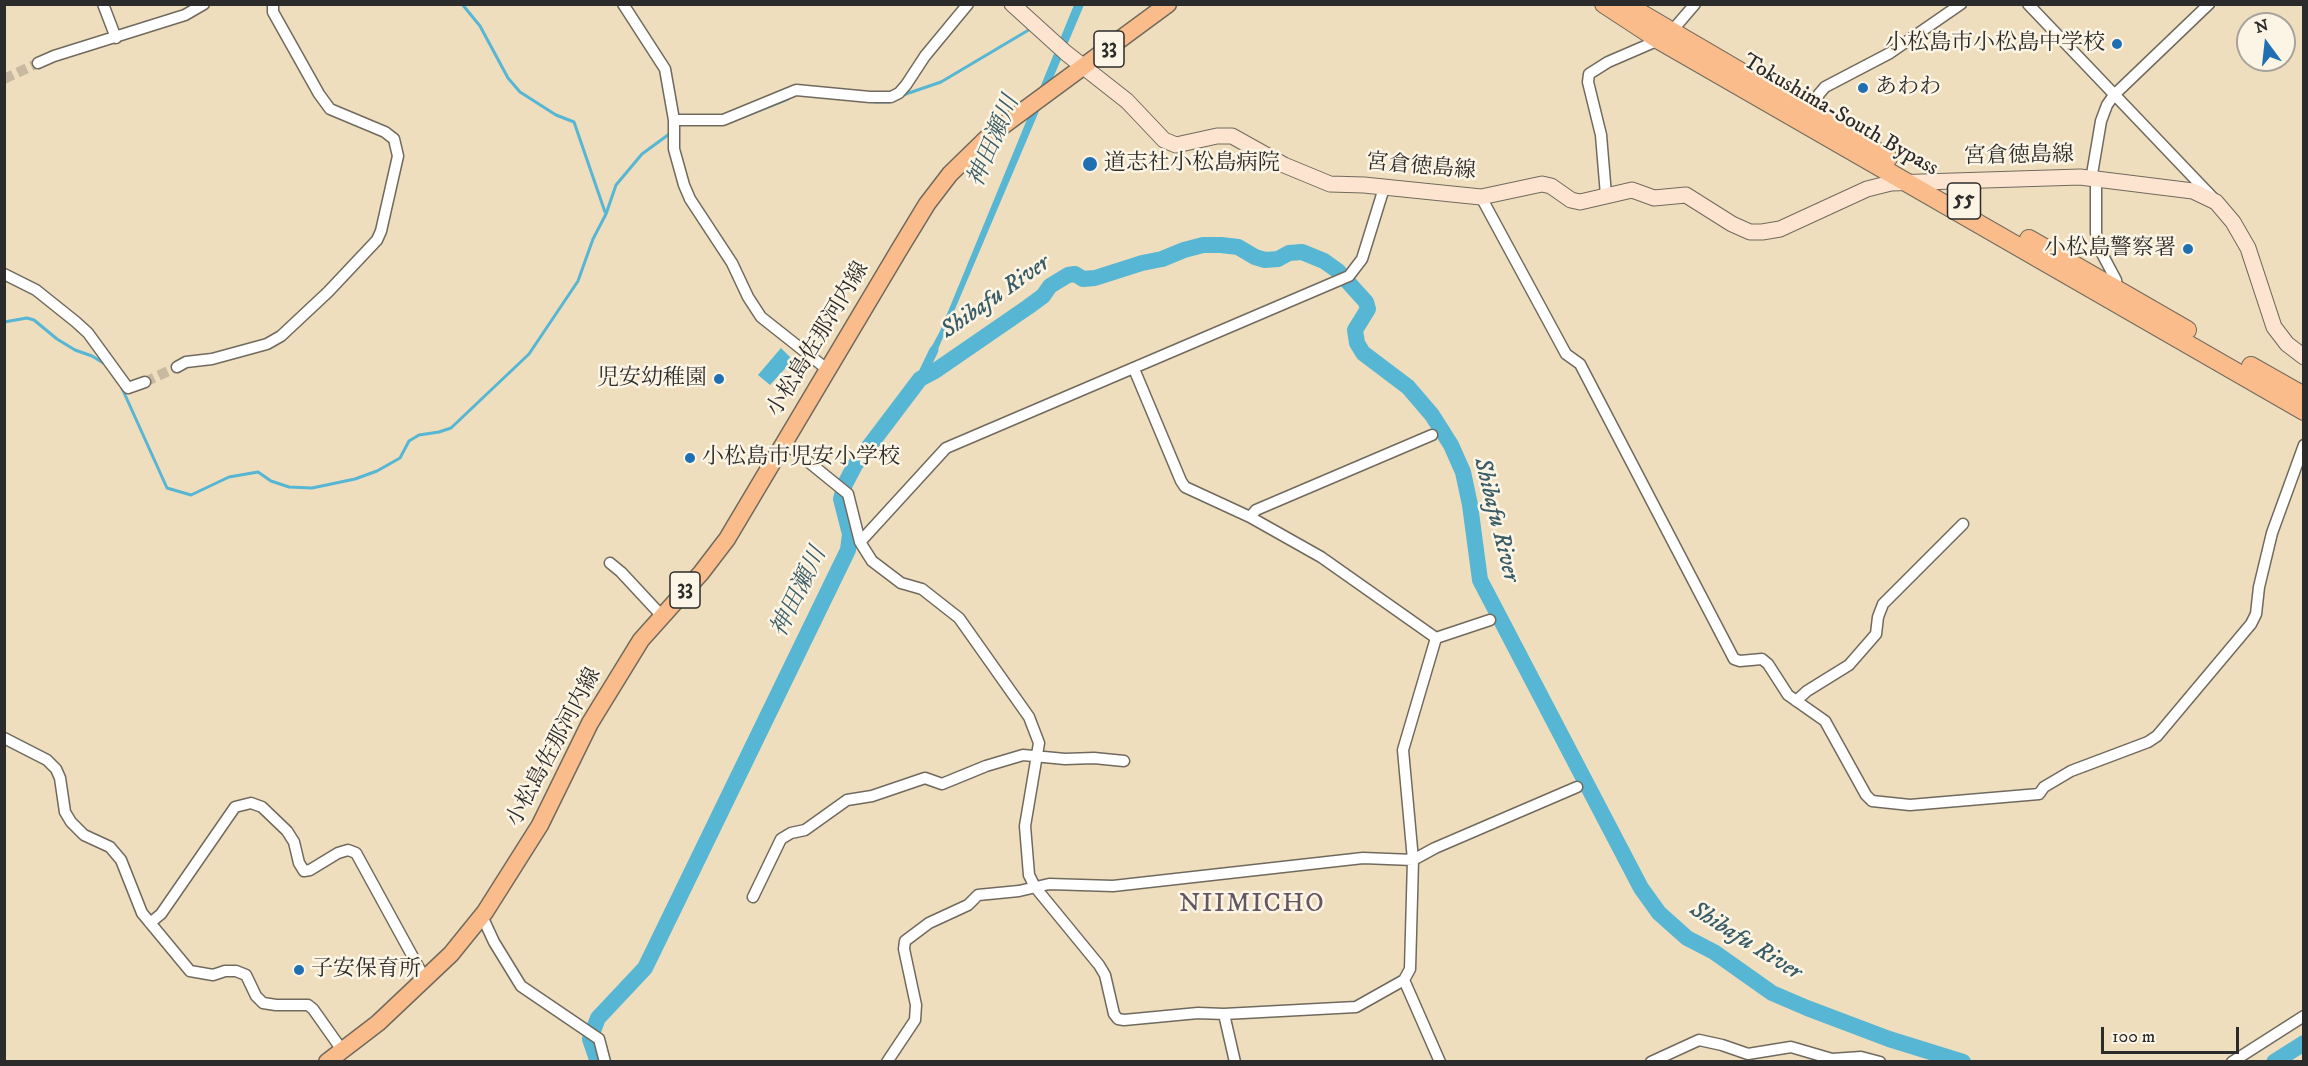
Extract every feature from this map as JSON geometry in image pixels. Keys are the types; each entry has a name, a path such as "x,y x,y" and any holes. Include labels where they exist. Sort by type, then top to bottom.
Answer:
{"highway":[{"name":"Tokushima-South Bypass","path":"1604,4 1812,113 1930,182 2304,411"},
{"name":"Tokushima-South Bypass","path":"1626,4 1665,36 1907,181 2304,396"}],"main road":[{"name":"宮倉徳島線","path":"1012,4 1066,53 1127,101 1164,140 1176,145 1217,136 1232,136 1284,165 1330,184 1481,197 1542,184 1551,186 1571,200 1580,202 1632,190 1654,198 1686,195 1732,224 1749,231 1762,232 1780,229 1868,189 1907,181 2080,177 2193,190 2216,202 2233,222 2248,248 2274,327 2287,344 2304,357"},
{"name":"小松島佐那河内線","path":"327,1062 378,1023 450,954 482,916 540,825 590,723 640,640 701,573 727,539 899,250 939,189 964,159 989,136 1168,4"}],"street":[{"path":"103,4 116,38"},
{"path":"38,63 185,15 204,4"},
{"path":"177,367 186,362 267,344 281,336 328,292 376,240 381,231 398,156 394,139 385,132 330,109 319,94 273,12 273,4"},
{"path":"623,4 665,69 674,120 674,149 690,199 732,263 754,307 761,316 828,370"},
{"path":"674,120 723,120 796,90 891,97 899,93 906,85 925,56 968,4"},
{"path":"1606,195 1601,135 1588,82 1589,74 1608,62 1665,36 1695,4"},
{"path":"1812,113 1819,94 1825,87 1890,53 1961,4"},
{"path":"2028,4 2211,194 2216,202"},
{"path":"2116,296 2116,280 2099,248 2096,233 2094,180 2101,121 2114,95 2209,4"},
{"path":"860,542 946,448 1345,278 1362,259 1384,188"},
{"path":"1481,197 1566,354 1580,364 1734,659 1740,661 1762,659 1768,664 1788,695 1825,721 1866,795 1872,801 1881,804 1910,805 2039,794 2044,787 2071,771 2148,742 2157,736 2251,624 2256,614 2259,587 2272,533 2304,445"},
{"path":"4,274 36,290 88,333 128,388 145,382"},
{"path":"1134,369 1185,488 1250,517 1321,557 1436,638"},
{"path":"1250,517 1256,510 1432,435"},
{"path":"784,442 842,489 860,542 872,561 901,583 922,590 959,618 1029,717 1039,743 1025,826 1029,875 1035,887 1099,965 1105,975 1114,1014 1118,1019 1198,1013 1224,1014 1356,1007 1404,980 1410,969 1413,860 1402,750 1436,638"},
{"path":"1796,701 1807,691 1849,665 1876,634 1878,617 1883,604 1963,524"},
{"path":"610,563 661,615"},
{"path":"1436,638 1490,620"},
{"path":"4,738 47,760 56,769 60,778 65,812 71,822 84,836 110,847 121,860 142,913 190,971 213,975 225,971 236,971 246,975 256,996 263,1003 308,1005 342,1050"},
{"path":"753,897 781,838 805,830 847,800 872,796 926,778 942,784 992,764 1023,755 1124,761"},
{"path":"887,1062 915,1020 916,1005 904,948 905,941 929,923 968,905 978,895 1019,891 1049,884 1113,886 1363,858 1413,860 1435,848 1577,787"},
{"path":"150,923 161,914 235,807 251,803 262,807 287,831 294,842 299,863 304,871 310,870 338,853 348,850 356,853 424,979"},
{"path":"482,916 494,942 521,986 599,1039 605,1062"},
{"path":"1404,980 1440,1062"},
{"path":"1224,1014 1235,1062"},
{"path":"2232,1062 2304,1016"},
{"path":"1651,1062 1699,1040 1748,1054 1791,1047 1832,1059 1861,1057 1880,1062"}],"water":[{"path":"1074,5 1084,5 933,361 926,357 940,331"},
{"path":"781,348 793,360 770,385 758,375"}],"waterway":[{"path":"462,4 480,26 508,78 520,92 556,115 574,122 605,212"},
{"path":"903,95 941,82 1032,28"},
{"path":"730,122 788,99"},
{"path":"875,102 889,102"},
{"path":"121,386 167,488 191,495 229,477 258,472 271,481 289,487 312,488 355,479 377,471 400,458 409,441 419,435 451,428 529,354 578,281 616,185 642,154 672,132"},
{"name":"Shibafu River","path":"598,1062 590,1039 598,1018 645,968 848,550 850,534 841,499 845,484 855,465 920,379 1028,307 1043,296 1050,286 1068,275 1075,274 1083,279 1095,278 1203,245 1238,247 1265,260 1302,252 1324,261 1338,271 1366,302 1368,309 1355,330 1357,343 1363,353 1408,387 1432,415 1451,445 1463,472 1480,580 1641,888 1659,913 1687,938 1714,952 1772,993 1889,1039 1963,1062"},
{"path":"4,322 27,318 34,320 57,339 105,364"},
{"name":"神田瀬川","path":"920,379 934,350"},
{"name":"Shibafu River","path":"2274,1062 2304,1043"}],"tunnel":[{"path":"4,79 38,63"},
{"path":"145,382 177,367"}],"place":[{"name":"小松島市小松島中学校","path":"2117,44"},
{"name":"あわわ","path":"1863,88"},
{"name":"道志社小松島病院","path":"1090,164"},
{"name":"小松島警察署","path":"2188,249"},
{"name":"児安幼稚園","path":"719,379"},
{"name":"小松島市児安小学校","path":"690,458"},
{"name":"子安保育所","path":"299,970"}],"district":[{"name":"NIIMICHO","path":"1252,906"}]}
